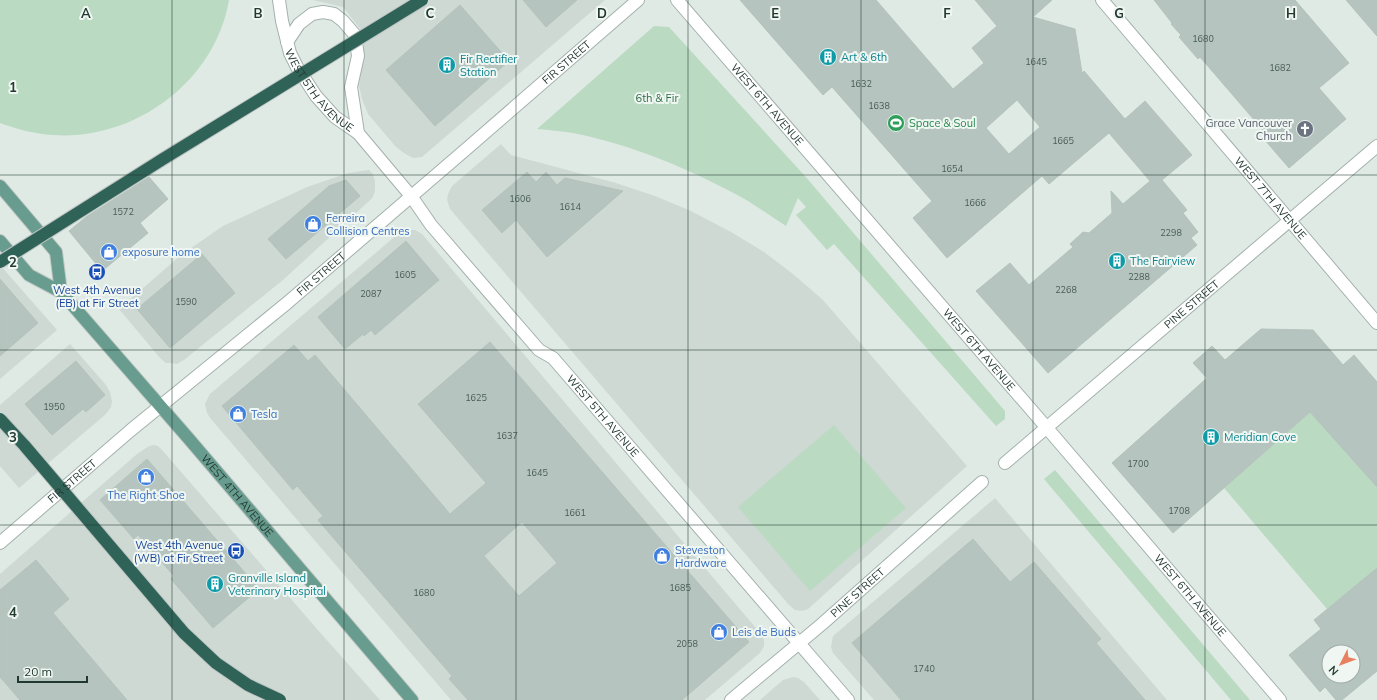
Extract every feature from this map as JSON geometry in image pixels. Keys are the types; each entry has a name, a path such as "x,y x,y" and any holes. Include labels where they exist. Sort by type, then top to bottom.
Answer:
{"highway":[{"path":"0,262 163,159 422,0"},
{"path":"0,419 24,445 184,633 216,663 248,685 280,700"}],"main road":[{"path":"0,186 56,252 61,292"},
{"name":"WEST 4TH AVENUE","path":"0,241 29,275 61,292 412,700"}],"street":[{"name":"WEST 5TH AVENUE","path":"279,0 287,42 297,67 316,96 335,117 358,133 411,196 431,225 539,350 553,358 848,700"},
{"name":"FIR STREET","path":"0,543 160,406 287,303 638,0"},
{"name":"WEST 6TH AVENUE","path":"677,0 1280,700"},
{"name":"WEST 7TH AVENUE","path":"1102,0 1377,323"},
{"name":"WEST 5TH AVENUE","path":"287,42 299,24 312,14 323,12 334,14 343,21 355,35 358,56 351,87 358,133"},
{"name":"PINE STREET","path":"1005,463 1377,146"},
{"name":"PINE STREET","path":"731,700 822,624 982,482"}],"shaded area":[{"path":"313,0 605,0 422,157 413,158 396,147 368,114 362,99 359,86 365,35 343,7"},
{"path":"501,144 511,155 616,183 655,196 691,211 731,232 764,252 793,274 823,300 967,466 808,609 802,611 795,610 789,605 450,209 447,200 452,186"},
{"path":"369,170 373,174 375,181 373,197 283,280 184,360 177,364 166,363 160,358 119,309 181,255 223,226 307,187 348,173"},
{"path":"406,230 415,230 422,234 761,634 764,640 764,646 760,653 705,700 451,700 207,413 205,404 210,394 399,233"},
{"path":"0,265 57,330 0,379"},
{"path":"70,344 106,385 110,392 112,401 111,407 106,414 19,488 0,466 0,405"},
{"path":"149,446 158,446 163,451 380,700 0,700 0,574 137,454"},
{"path":"995,498 1167,700 874,700 833,653 831,647 833,636"},
{"path":"793,677 804,682 820,700 760,700 783,680"}],"green space":[{"path":"0,0 229,0 221,30 207,57 189,80 166,100 141,117 113,128 83,134 53,135 39,134 0,123"},
{"name":"6th & Fir","path":"654,26 669,27 805,176 1005,411 1005,419 996,426 834,244 827,250 796,215 806,207 798,198 786,226 748,201 728,190 663,160 618,144 595,138 568,132 537,129"},
{"path":"1310,412 1377,487 1377,568 1327,609 1224,488"},
{"path":"834,425 906,508 810,591 738,507"},
{"path":"1055,470 1250,700 1231,700 1044,479"}],"building":[{"path":"523,0 577,0 546,27"},
{"path":"740,0 876,0 953,89 984,63 972,48 997,26 975,0 1052,0 1033,17 1075,29 1082,73 1084,71 1125,119 1145,101 1192,155 1162,180 1187,210 1183,213 1198,232 1191,238 1197,245 1048,373 976,291 1010,263 1029,285 1073,247 1070,244 1083,232 1089,233 1112,213 1111,191 1123,204 1150,181 1109,133 1049,184 1042,176 947,258 913,218 932,201 832,87 823,95","holes":["1017,100 1040,127 1009,154 986,128"]},
{"path":"1154,0 1295,0 1349,63 1319,88 1346,119 1289,168 1264,139 1268,136 1200,57 1198,59 1179,37 1181,35"},
{"path":"1346,0 1377,0 1377,36"},
{"name":"Fir Rectifier Station","path":"460,5 509,61 435,126 386,70"},
{"path":"527,172 536,182 546,172 557,185 565,178 623,191 547,257 516,220 502,233 482,210"},
{"path":"149,177 168,199 140,223 148,233 102,271 69,231 86,217"},
{"path":"346,180 360,196 286,259 268,239 329,186"},
{"path":"406,241 439,280 375,335 371,330 364,336 363,334 345,349 318,317"},
{"path":"202,254 235,293 170,348 137,309"},
{"path":"0,279 38,323 0,356"},
{"name":"Meridian Cove","path":"1261,329 1313,330 1343,365 1354,355 1377,382 1377,487 1310,412 1173,533 1112,463 1207,378 1193,363 1212,346 1225,360"},
{"path":"490,342 749,642 682,700 468,700 449,679 452,676 318,520 323,516 297,486 293,490 222,406 294,345 308,361 315,355 450,514 486,483 418,404","holes":["522,522 557,563 519,596 484,556"]},
{"path":"76,361 105,395 86,412 83,409 52,435 25,404"},
{"path":"147,459 259,589 213,628 171,579 174,576 138,535 134,539 100,500"},
{"path":"973,539 1010,582 1034,562 1101,639 1096,643 1145,700 901,700 852,643"},
{"path":"36,560 69,599 53,613 127,700 20,700 0,677 0,590"},
{"path":"1377,568 1377,671 1342,700 1336,700 1325,687 1320,692 1289,655 1321,629 1314,620"}],"place":[{"name":"Art & 6th","path":"828,57"},
{"name":"Fir Rectifier Station","path":"447,65"},
{"name":"Space & Soul","path":"896,123"},
{"name":"Grace Vancouver Church","path":"1305,129"},
{"name":"Ferreira Collision Centres","path":"313,224"},
{"name":"exposure home","path":"109,252"},
{"name":"The Fairview","path":"1117,261"},
{"name":"West 4th Avenue (EB) at Fir Street","path":"97,272"},
{"name":"Tesla","path":"238,414"},
{"name":"Meridian Cove","path":"1211,437"},
{"name":"The Right Shoe","path":"146,477"},
{"name":"West 4th Avenue (WB) at Fir Street","path":"236,551"},
{"name":"Steveston Hardware","path":"662,556"},
{"name":"Granville Island Veterinary Hospital","path":"215,584"},
{"name":"Leis de Buds","path":"719,632"}]}
